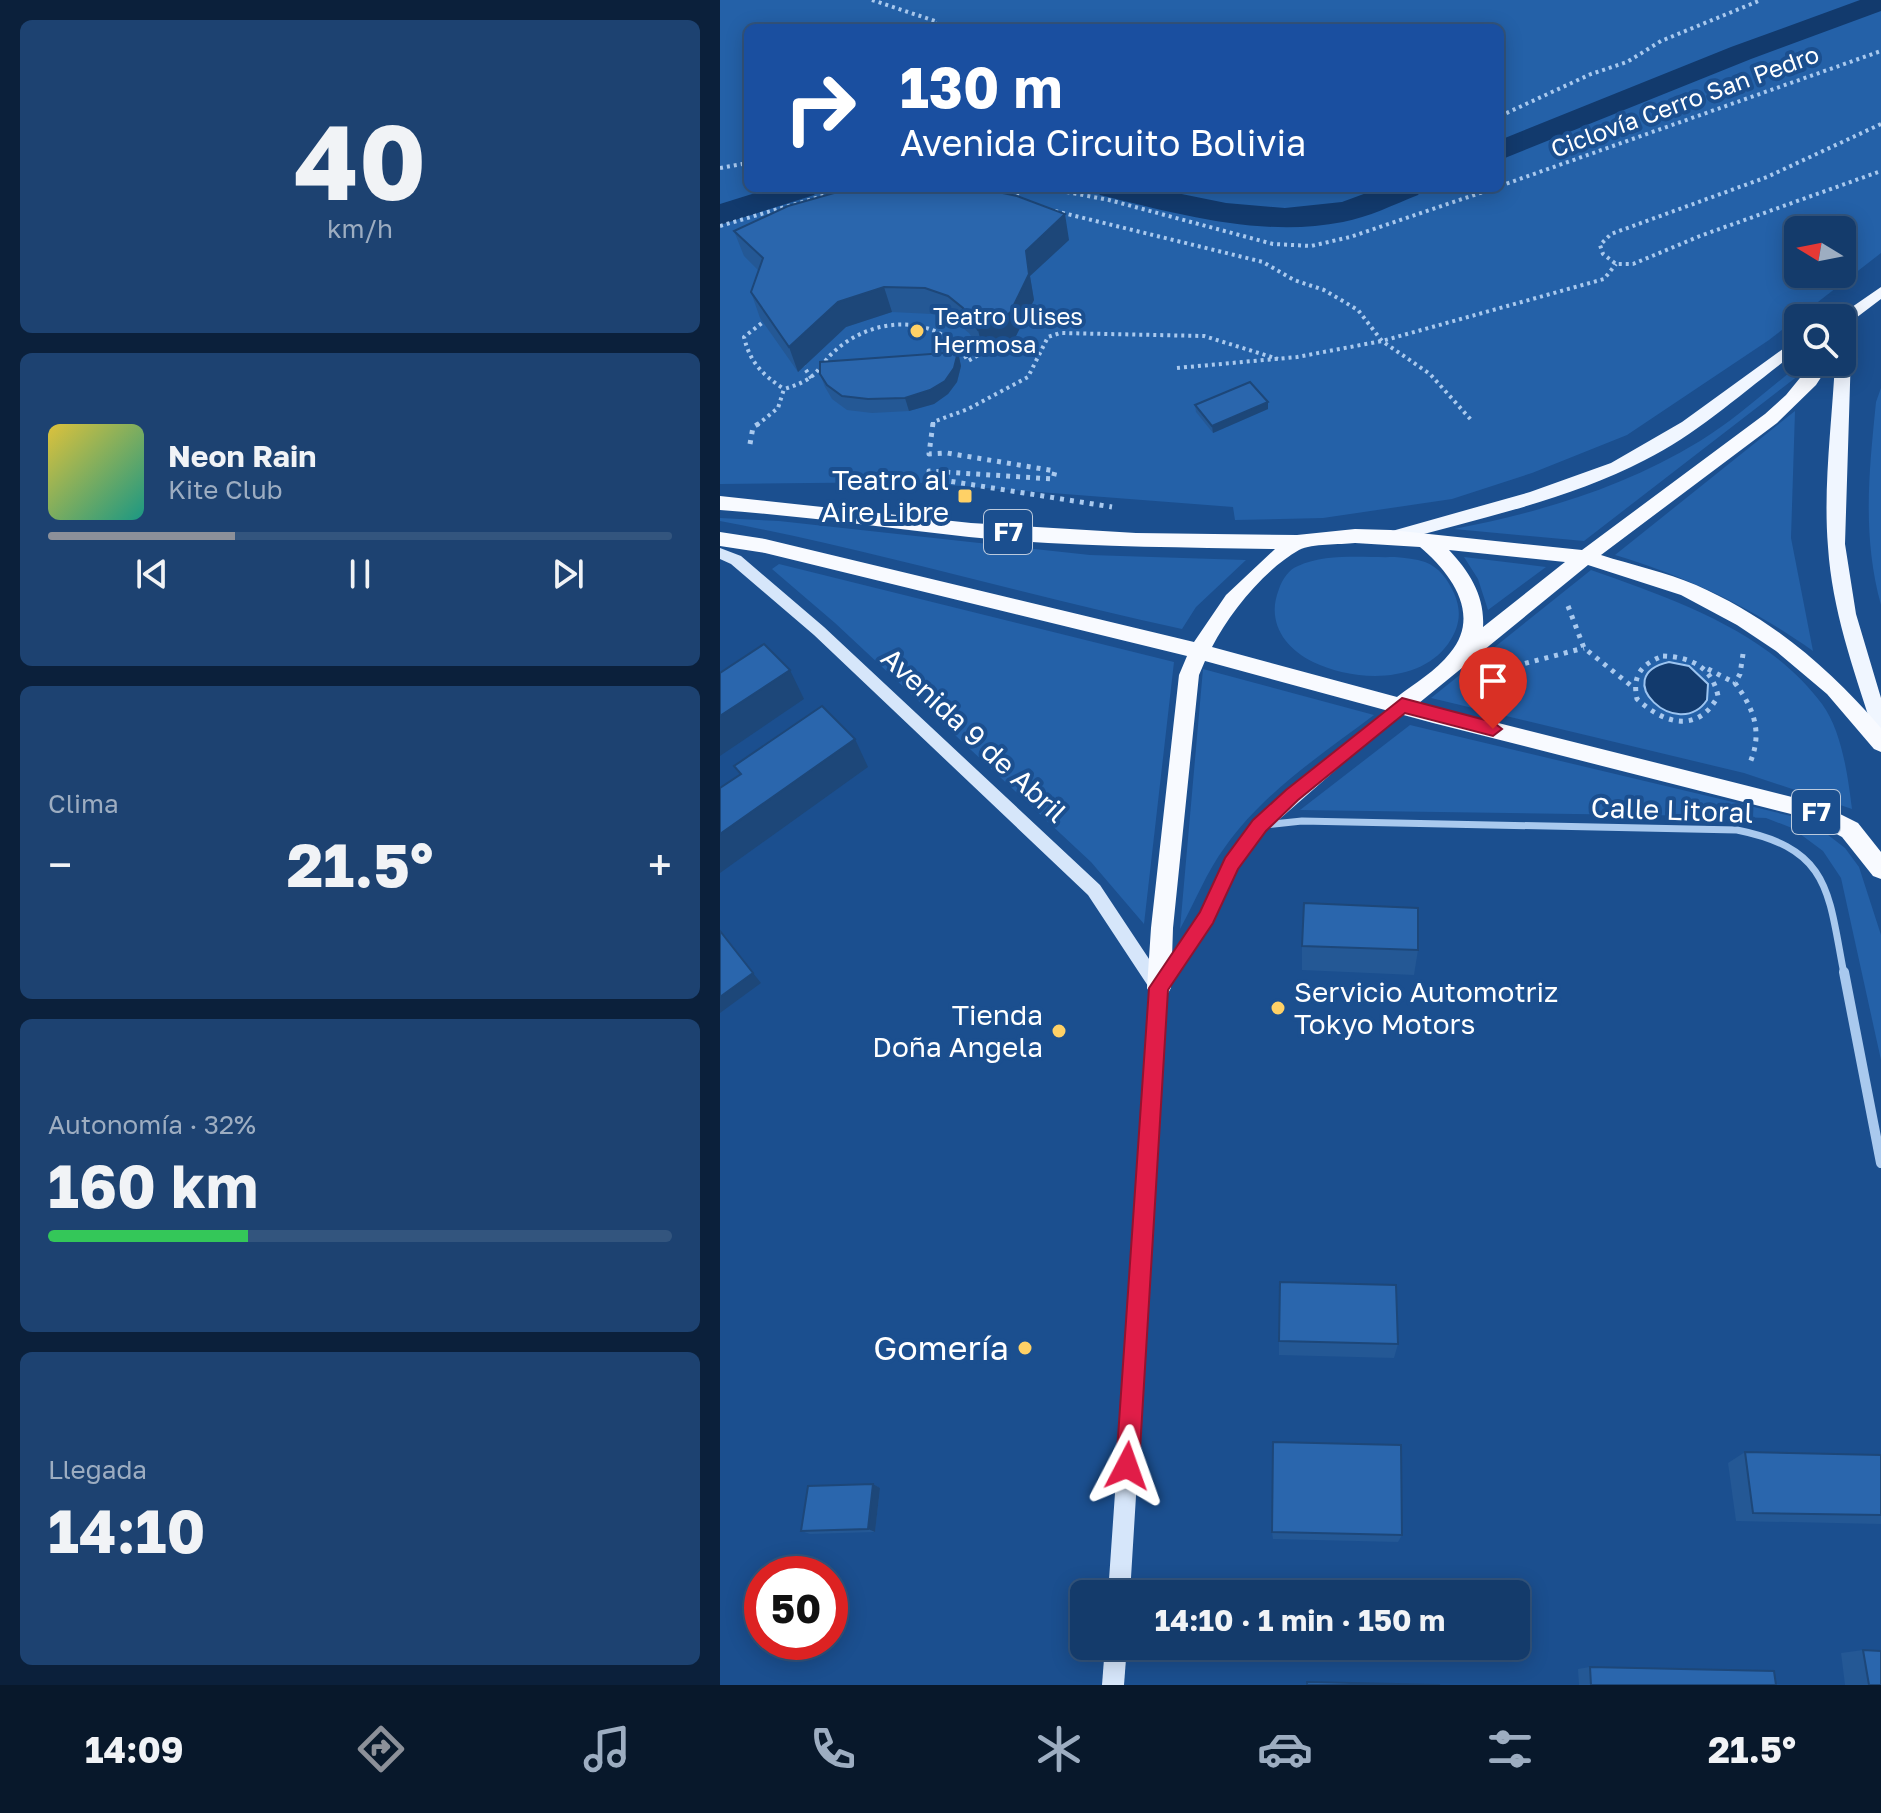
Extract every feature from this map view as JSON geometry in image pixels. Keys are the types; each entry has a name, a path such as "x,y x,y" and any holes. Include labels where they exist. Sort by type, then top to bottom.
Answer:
{"highway":[{"path":"1402,705 1585,557 1784,408 1815,376"},
{"name":"F7","path":"720,503 789,508 971,530 1136,540 1297,542 1355,536 1427,542"},
{"path":"720,539 765,546 1402,705 1738,780"},
{"path":"1159,988 1162,928 1189,675 1197,652 1217,621 1264,566 1297,542"},
{"path":"1427,542 1585,557 1688,590 1783,645 1834,688 1881,743"},
{"path":"1427,542 1448,558 1464,580 1473,603 1474,631 1459,658"},
{"name":"F7","path":"1738,780 1812,810 1850,830 1881,869"}],"main road":[{"path":"1856,311 1881,292"},
{"path":"1391,537 1548,494 1620,466 1678,432 1784,353"},
{"path":"1845,376 1836,477 1836,546 1848,622 1881,727"},
{"name":"Avenida 9 de Abril","path":"720,553 736,560 819,631 1094,890 1159,988"},
{"path":"1120,1580 1159,988 1206,917 1232,864 1260,826 1292,795 1402,705"},
{"path":"1113,1685 1115,1660"}],"street":[{"name":"Calle Litoral","path":"1260,826 1302,821 1737,830 1774,837 1803,853 1820,871 1829,896 1881,1163"}],"path":[{"path":"872,0 937,24"},
{"path":"1504,114 1591,74 1627,62 1661,41 1761,0"},
{"name":"Ciclovía Cerro San Pedro","path":"1504,185 1881,51"},
{"path":"1881,124 1767,177 1611,234 1600,245 1603,254 1616,264 1633,264 1700,236 1881,171"},
{"path":"720,168 744,164"},
{"path":"720,226 836,192"},
{"path":"1018,192 1013,201 1028,204"},
{"name":"Ciclovía Cerro San Pedro","path":"1067,192 1109,200 1273,244 1311,246 1350,237 1482,192"},
{"path":"1042,208 1263,262 1294,280 1324,290 1358,310 1382,341 1430,374 1473,422"},
{"path":"1177,368 1278,359 1382,341 1604,279 1616,264"},
{"path":"775,328 768,316 744,337 748,359 784,389"},
{"path":"784,389 812,379 833,352 850,340 889,327 931,326 948,333 962,345 968,361 989,348"},
{"path":"1136,540 1136,511 930,478 929,471 1053,479 1055,471 947,453 929,454 933,422 968,409 1028,377 1048,337 1060,333 1204,336 1278,359"},
{"path":"797,357 812,379"},
{"path":"750,444 753,427 775,415 783,404 784,389"},
{"path":"1567,606 1584,648 1634,688"},
{"path":"1735,683 1740,674 1742,646"},
{"path":"1482,674 1584,648"},
{"path":"1704,667 1712,675 1718,696 1707,715 1697,720 1683,722 1656,716 1637,699 1634,688 1640,667 1663,656 1677,656 1704,667 1735,683 1752,705 1760,731 1755,753 1738,780"}],"shaded area":[{"path":"720,0 1881,0 1881,253 1856,272 1856,216 1784,216 1784,288 1836,288 1815,304 1784,304 1784,328 1627,435 1532,473 1452,499 1323,518 1235,520 1233,507 909,482 720,484"},
{"path":"1785,376 1798,376 1584,541 1454,529 1518,515 1611,485 1671,458 1739,413"},
{"path":"1881,388 1881,605 1871,554 1869,504 1876,402"},
{"path":"1795,411 1791,538 1813,651 1766,620 1718,595 1669,573 1615,555"},
{"path":"720,518 779,521 1090,555 1246,560 1196,607 1182,629 836,545 720,521"},
{"path":"1395,557 1418,560 1435,567 1454,593 1459,613 1457,625 1448,644 1436,657 1404,673 1367,676 1330,669 1313,662 1286,641 1276,622 1275,612 1282,582 1292,570 1321,559"},
{"path":"1464,557 1546,567 1488,610 1478,579"},
{"path":"779,564 1174,662 1144,924 1091,862 835,623 772,569"},
{"path":"1591,570 1717,620 1775,656 1800,678 1822,704 1835,727 1852,809 1744,773 1431,698"},
{"path":"1669,662 1689,666 1708,684 1707,700 1694,711 1680,714 1666,711 1646,692 1645,680 1652,669"},
{"path":"1203,669 1374,715 1294,775 1240,827 1212,866 1180,929"},
{"path":"1410,725 1791,816 1819,828 1845,848 1859,867 1881,935 1881,1060 1841,878 1823,851 1792,828 1766,818 1300,810"}],"building":[{"path":"998,192 1065,214 1026,251 1029,274 1010,313 978,330 963,308 948,296 925,288 884,287 838,302 789,347 751,292 763,258 734,231 788,206 834,193"},
{"path":"958,352 954,368 945,381 930,390 905,398 842,396 827,385 820,374 820,362"},
{"path":"1250,382 1268,402 1212,426 1195,405"},
{"path":"764,644 790,670 720,716 720,673"},
{"path":"822,706 855,739 720,834 720,788 741,774 734,766"},
{"path":"1304,903 1418,908 1418,950 1302,946"},
{"path":"720,931 753,973 720,997"},
{"path":"1280,1282 1396,1285 1398,1344 1279,1341"},
{"path":"1273,1442 1401,1445 1402,1535 1272,1532"},
{"path":"1745,1452 1881,1455 1881,1515 1753,1513"},
{"path":"873,1484 868,1529 801,1531 808,1486"},
{"path":"1863,1650 1881,1651 1881,1685 1869,1685"},
{"path":"1590,1667 1774,1671 1776,1685 1591,1685"},
{"path":"1307,1682 1440,1685 1307,1685"}],"waterway":[{"path":"1504,149 1741,53 1881,2"},
{"path":"720,215 791,192"},
{"path":"1129,192 1226,212 1285,217 1343,212 1397,192"}],"place":[{"name":"Teatro Ulises Hermosa","path":"917,331"},
{"name":"Teatro al Aire Libre","path":"965,496"},
{"name":"Servicio Automotriz Tokyo Motors","path":"1278,1008"},
{"name":"Tienda Doña Angela","path":"1059,1031"},
{"name":"Gomería","path":"1025,1348"}],"route":[{"path":"1127,1466 1159,988 1206,917 1232,864 1260,826 1292,795 1402,705 1493,729"}]}
